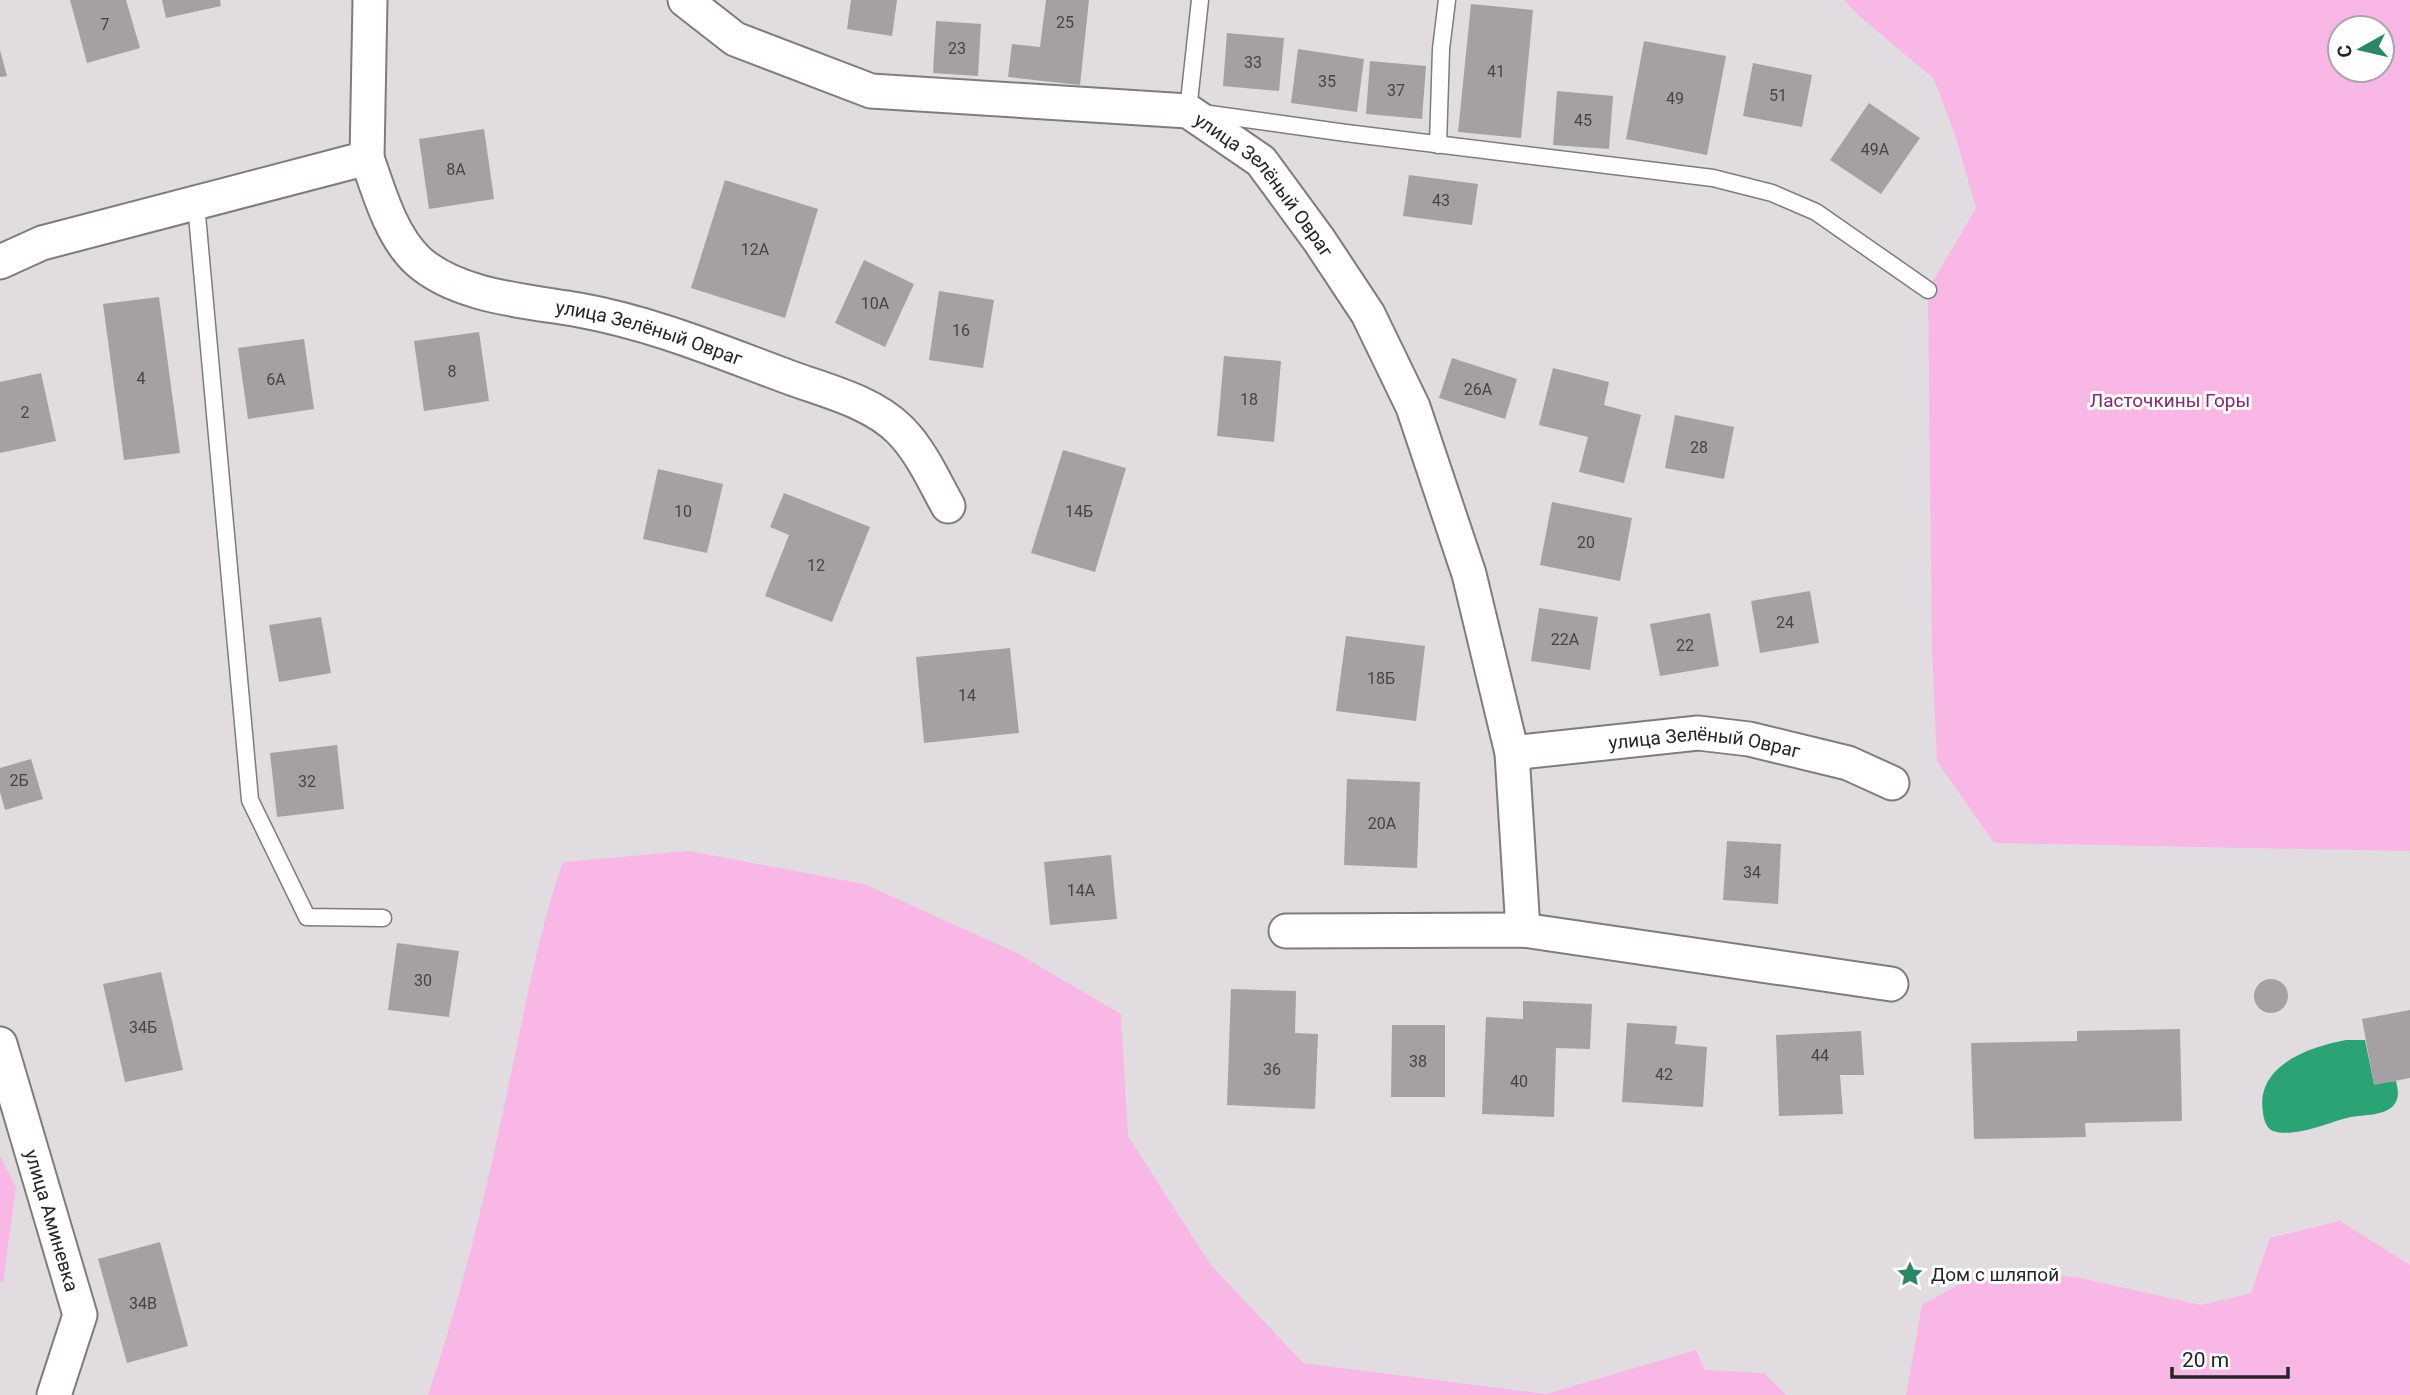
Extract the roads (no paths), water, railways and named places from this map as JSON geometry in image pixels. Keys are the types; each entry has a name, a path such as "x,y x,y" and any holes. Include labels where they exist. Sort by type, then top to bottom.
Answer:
{"street":[{"name":"улица Зелёный Овраг","path":"370,0 367,158 402,243 417,260 438,276 484,292 596,313 673,334 863,405 900,430 924,463 948,506"},
{"name":"улица Зелёный Овраг","path":"685,0 735,39 871,91 1188,111 1261,161 1368,314 1413,407 1469,574 1513,753 1522,930"},
{"path":"0,262 42,243 367,158"},
{"name":"улица Зелёный Овраг","path":"1513,753 1698,733 1749,739 1848,763 1892,783"},
{"path":"1286,931 1522,930 1892,984"},
{"name":"улица Аминевка","path":"1,1046 80,1315 54,1395"}],"lane":[{"path":"1200,0 1188,111 1713,178 1772,193 1816,212 1928,290"},
{"path":"1438,145 1441,49 1447,0"},
{"path":"196,204 250,800 307,916 383,918"}],"place":[{"name":"Дом с шляпой","path":"1910,1274"}],"park label":[{"name":"Ласточкины Горы","path":"2170,400"}]}
